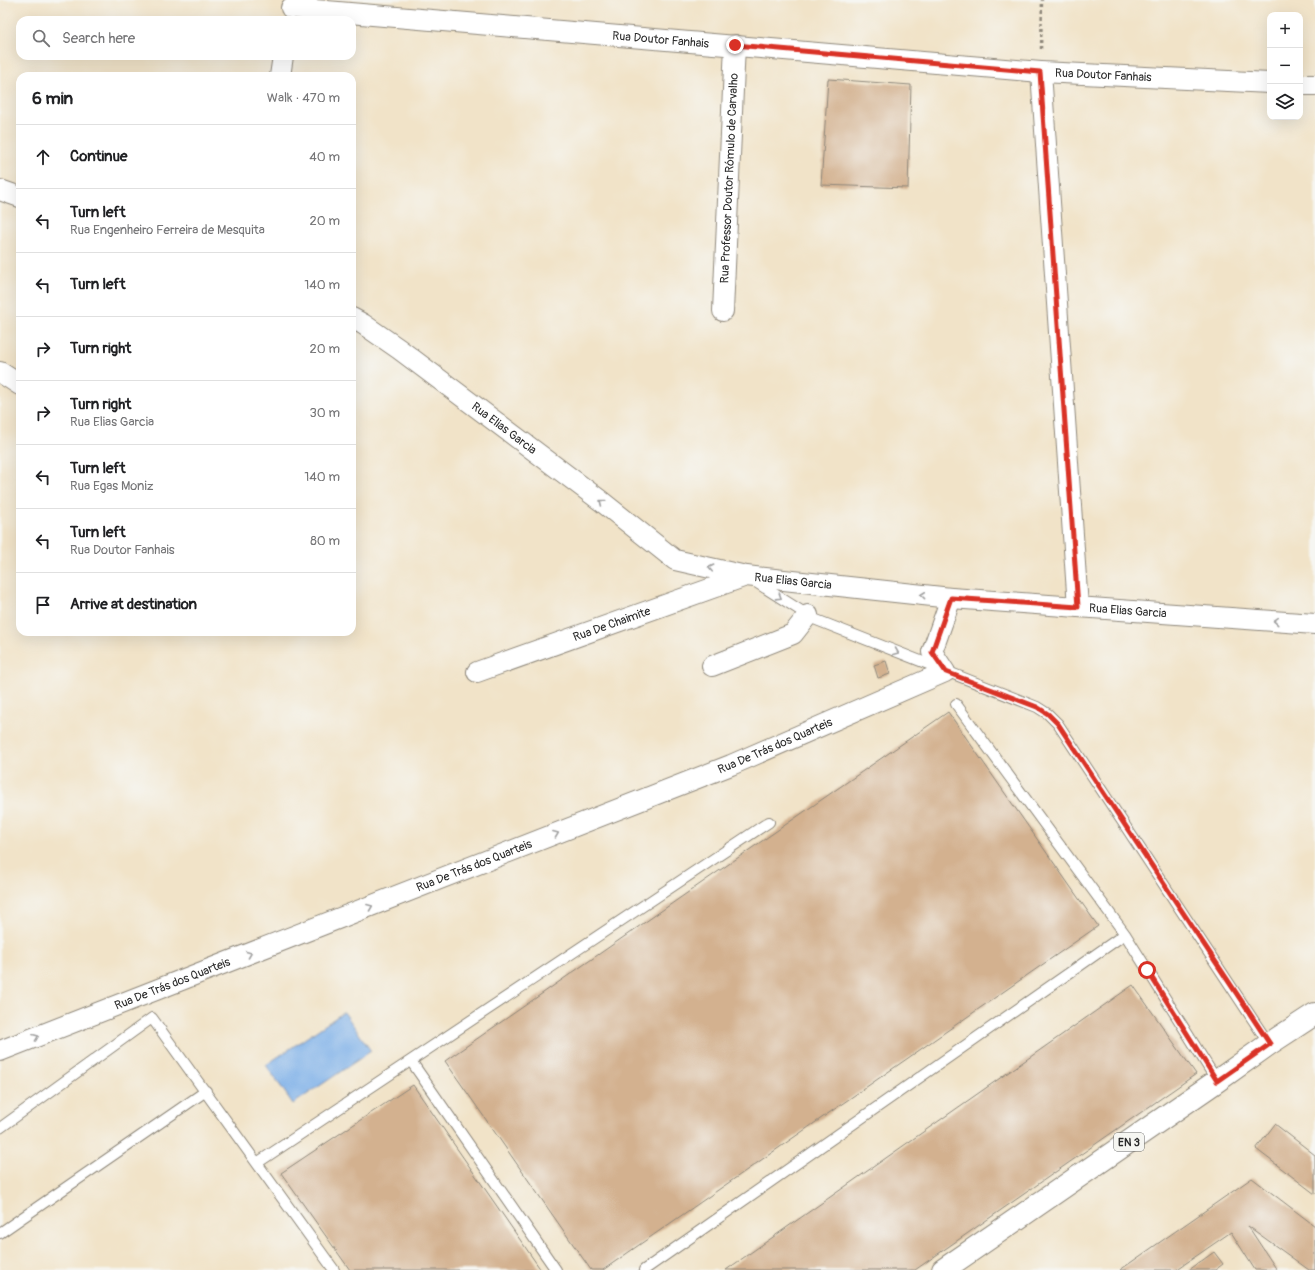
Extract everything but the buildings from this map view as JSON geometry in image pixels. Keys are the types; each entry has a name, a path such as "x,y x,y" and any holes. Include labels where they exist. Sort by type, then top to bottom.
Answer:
{"main road":[{"name":"EN 3","path":"943,1270 1315,1014"}],"street":[{"name":"Rua Doutor Fanhais","path":"291,9 735,45 1040,72 1267,83"},
{"name":"Rua Professor Doutor Rómulo de Carvalho","path":"723,310 735,45"},
{"path":"281,72 283,60"},
{"path":"1040,72 1078,607"},
{"path":"1303,85 1315,85"},
{"path":"0,190 16,196"},
{"name":"Rua Elias Garcia","path":"356,320 399,349 601,501 676,560 746,576 951,598 1315,624"},
{"path":"0,372 16,382"},
{"name":"Rua De Chaimite","path":"477,672 746,576"},
{"path":"946,672 932,652 951,598"},
{"path":"712,666 793,634 808,615"},
{"name":"Rua De Trás dos Quarteis","path":"0,1052 731,765 946,672"}],"lane":[{"path":"746,576 808,615 822,622 1037,707 1048,714 1058,724 1270,1044"},
{"path":"956,704 1125,934 1217,1081"},
{"path":"257,1163 769,822"},
{"path":"644,1270 1125,934"},
{"path":"0,1128 152,1018 334,1270"},
{"path":"411,1061 556,1270"},
{"path":"0,1233 206,1091"}],"path":[{"path":"1040,72 1042,0"}],"water":[{"path":"344,1012 371,1051 293,1104 266,1065"}],"route":[{"path":"735,45 1040,72 1078,607 951,598 932,652 946,672 1037,707 1048,714 1058,724 1270,1044 1217,1081 1147,970"}]}
